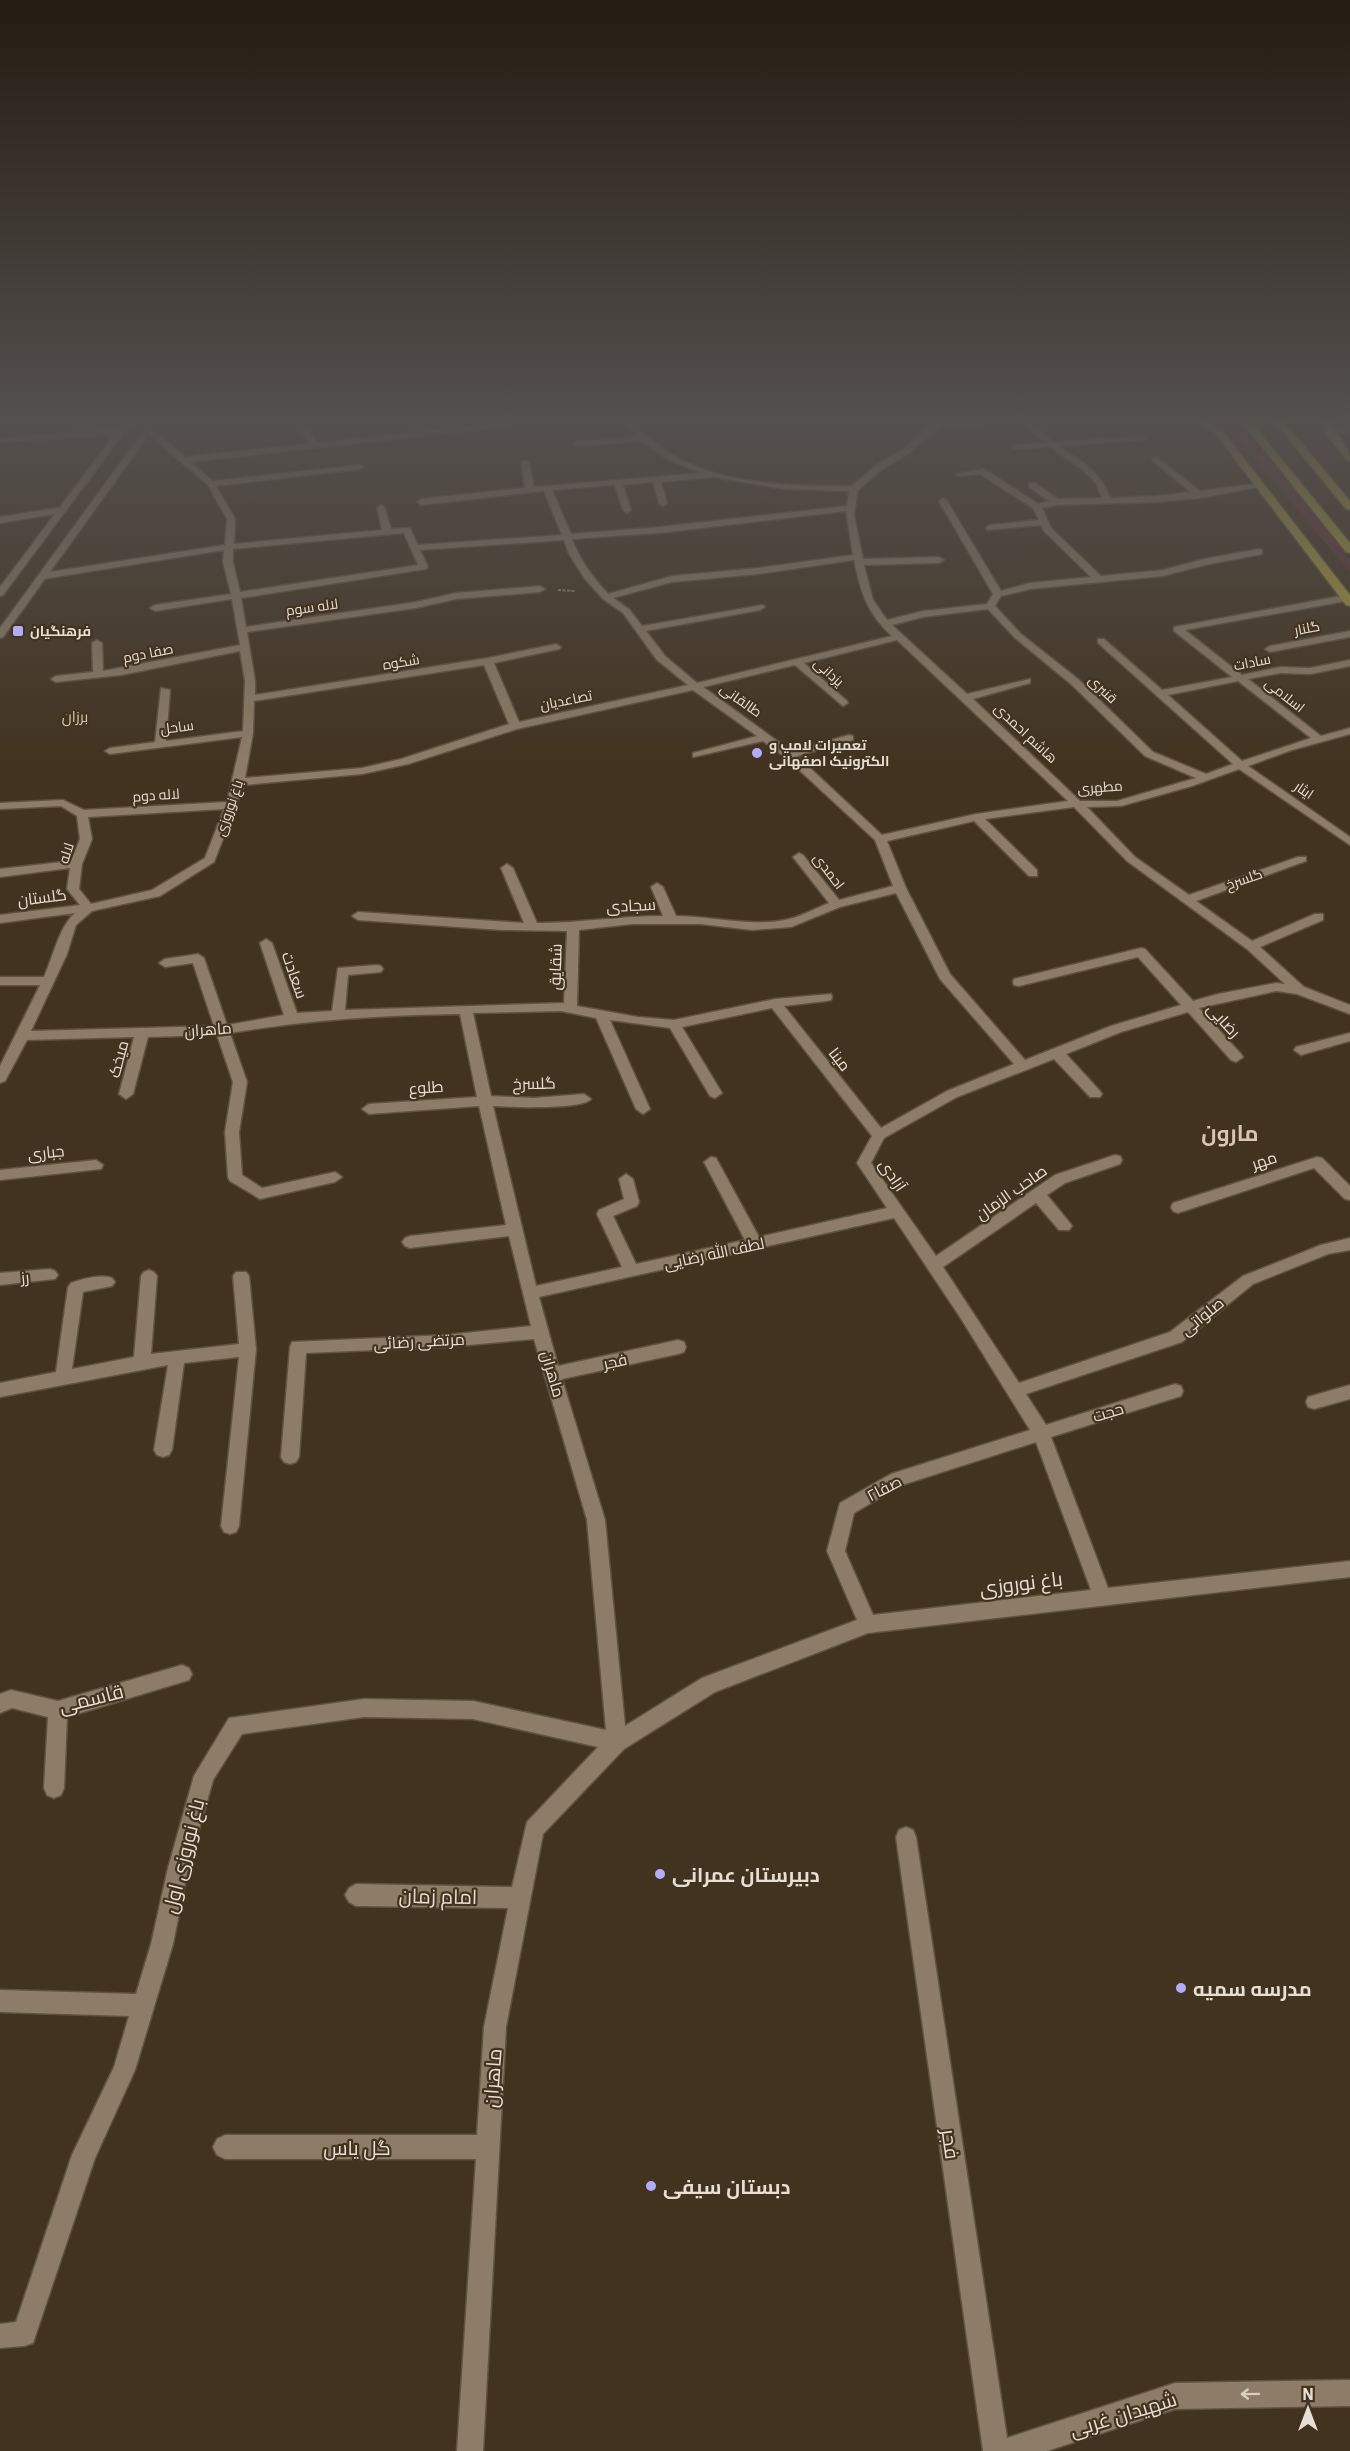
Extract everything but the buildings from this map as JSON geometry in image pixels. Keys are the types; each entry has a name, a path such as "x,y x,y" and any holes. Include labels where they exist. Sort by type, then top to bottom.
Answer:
{"highway":[{"path":"1299,536 1348,601"},
{"path":"1339,536 1350,550"}],"street":[{"path":"0,593 43,536"},
{"path":"0,635 72,536"},
{"name":"باغ نوروزی","path":"88,909 156,893 210,860 232,805 248,734 250,681 237,597 228,562 230,536"},
{"path":"43,576 229,547 334,536"},
{"path":"155,608 423,567 410,536"},
{"path":"415,548 576,536"},
{"name":"هاشم احمدی","path":"854,536 868,600 885,624 1047,772 1075,804 1131,859 1251,946 1299,990 1350,1010"},
{"path":"964,536 998,594"},
{"path":"1055,536 1098,579"},
{"name":"طالقانی","path":"568,537 573,554 603,594 626,611 661,658 696,687 789,754 880,840 900,888 945,976 1023,1066"},
{"path":"885,624 923,614 990,606 998,594 1030,586 1163,573 1204,562 1259,552"},
{"path":"603,594 672,579 859,559 939,560"},
{"name":"لاله سوم","path":"243,630 416,605 456,596 540,589"},
{"name":"اسلامی","path":"1319,739 1177,629 1348,601"},
{"name":"قنبری","path":"990,606 1018,636 1075,682 1149,754 1206,778"},
{"path":"639,629 760,607"},
{"name":"گلنار","path":"1270,649 1350,634"},
{"name":"تصاعدیان","path":"239,782 362,771 404,762 515,726 696,687 899,637"},
{"name":"ایثار","path":"1101,641 1240,765 1350,842"},
{"path":"97,643 98,675"},
{"name":"صفا دوم","path":"56,679 98,675 245,647"},
{"name":"شکوه","path":"249,699 488,661 556,647"},
{"path":"488,661 515,726"},
{"name":"یزدانی","path":"797,662 843,703"},
{"name":"سادات","path":"1160,694 1280,670 1310,671 1350,663"},
{"path":"965,698 1026,681"},
{"path":"159,745 165,690"},
{"name":"مطهری","path":"880,840 976,817 1075,804 1117,804 1206,778 1288,747 1350,731"},
{"name":"ساحل","path":"110,751 248,734"},
{"path":"697,756 766,736"},
{"path":"789,754 849,738"},
{"path":"0,806 63,803 82,814"},
{"name":"لاله دوم","path":"82,814 232,805"},
{"name":"لاله","path":"82,814 86,840 76,864 72,889 88,909"},
{"path":"976,817 1033,873"},
{"name":"احمدی","path":"799,857 836,904"},
{"name":"گلسرخ","path":"1186,900 1302,859"},
{"path":"0,873 76,864"},
{"path":"507,868 532,926"},
{"path":"657,887 671,920"},
{"name":"سجادی","path":"358,916 532,926 573,927 632,920 701,920 752,926 791,923 836,904 900,888"},
{"path":"0,1078 49,981 61,954 70,924 88,909"},
{"name":"گلستان","path":"0,919 88,909"},
{"path":"1251,946 1319,917"},
{"name":"شقایق","path":"570,1008 573,927"},
{"name":"سعادت","path":"266,943 292,1018"},
{"path":"1019,982 1141,952 1189,1007"},
{"path":"165,963 198,958 224,1030 240,1082 232,1132 235,1178 260,1194 335,1178"},
{"path":"338,1014 342,971 377,969"},
{"path":"0,981 49,981"},
{"name":"آزادی","path":"1102,1596 1041,1432 864,1163 879,1135 952,1094 1056,1052 1116,1029 1218,998 1276,987 1299,990"},
{"name":"ماهران","path":"22,1036 224,1030 292,1018 338,1014 466,1009 570,1008 638,1021 674,1024 775,1003 826,997"},
{"name":"مینا","path":"775,1003 879,1135"},
{"name":"رضایی","path":"1189,1007 1236,1057"},
{"name":"ماهران","path":"466,1009 485,1101 540,1332 596,1520 617,1742"},
{"path":"601,1014 643,1109"},
{"path":"674,1024 715,1093"},
{"name":"میخک","path":"126,1094 142,1033"},
{"path":"1301,1050 1350,1037"},
{"path":"1056,1052 1095,1094"},
{"name":"گلسرخ","path":"485,1101 534,1103 584,1098"},
{"name":"طلوع","path":"369,1109 485,1101"},
{"name":"صاحب الزمان","path":"933,1266 1060,1179 1115,1160"},
{"path":"711,1162 755,1244"},
{"name":"مهر","path":"1178,1207 1317,1162 1350,1195"},
{"name":"جباری","path":"0,1175 96,1165"},
{"path":"626,1179 632,1202 604,1214 632,1271"},
{"path":"1038,1195 1064,1226"},
{"name":"لطف الله رضایی","path":"531,1293 896,1212"},
{"path":"410,1242 515,1230"},
{"name":"صلواتی","path":"1015,1391 1176,1337 1248,1280 1326,1249 1350,1244"},
{"name":"رز","path":"0,1279 50,1275"},
{"path":"142,1362 149,1276"},
{"path":"230,1526 248,1348 241,1276"},
{"path":"63,1377 76,1287 106,1282"},
{"name":"مرتضی رضائی","path":"290,1456 298,1347 446,1341 540,1332"},
{"name":"فجر","path":"553,1374 678,1347"},
{"path":"0,1390 142,1362 248,1348"},
{"path":"164,1450 177,1357"},
{"name":"حجت","path":"1041,1432 1174,1391"},
{"path":"1314,1402 1350,1392"},
{"name":"صفا۲","path":"868,1624 836,1551 846,1508 897,1479 1041,1432"},
{"name":"باغ نوروزی","path":"709,1685 868,1624 1350,1569"},
{"name":"قاسمی","path":"0,1704 11,1699 57,1710 182,1674"},
{"name":"ماهران","path":"470,2451 495,2027 534,1829 617,1742 709,1685"},
{"name":"باغ نوروزی اول","path":"0,2336 24,2334 84,2155 124,2070 162,1944 178,1868 204,1776 236,1725 364,1708 473,1710 617,1742"},
{"path":"54,1788 57,1710"},
{"name":"فجر","path":"906,1838 996,2451"},
{"name":"امام زمان","path":"356,1895 521,1898"},
{"path":"0,2001 143,2005"},
{"name":"گل یاس","path":"225,2147 488,2147"},
{"name":"شهیدان غربی","path":"1007,2451 1175,2396 1350,2393"}],"path":[{"path":"540,589 603,594"}],"shaded area":[{"path":"1320,536 1331,536 1350,560 1350,572"}],"place":[{"name":"فرهنگیان","path":"18,631"},
{"name":"تعمیرات لامپ و الکترونیک اصفهانی","path":"757,753"},
{"name":"دبیرستان عمرانی","path":"660,1874"},
{"name":"مدرسه سمیه","path":"1181,1988"},
{"name":"دبستان سیفی","path":"651,2186"}],"district":[{"name":"برزان","path":"75,716"},
{"name":"مارون","path":"1230,1132"}]}
